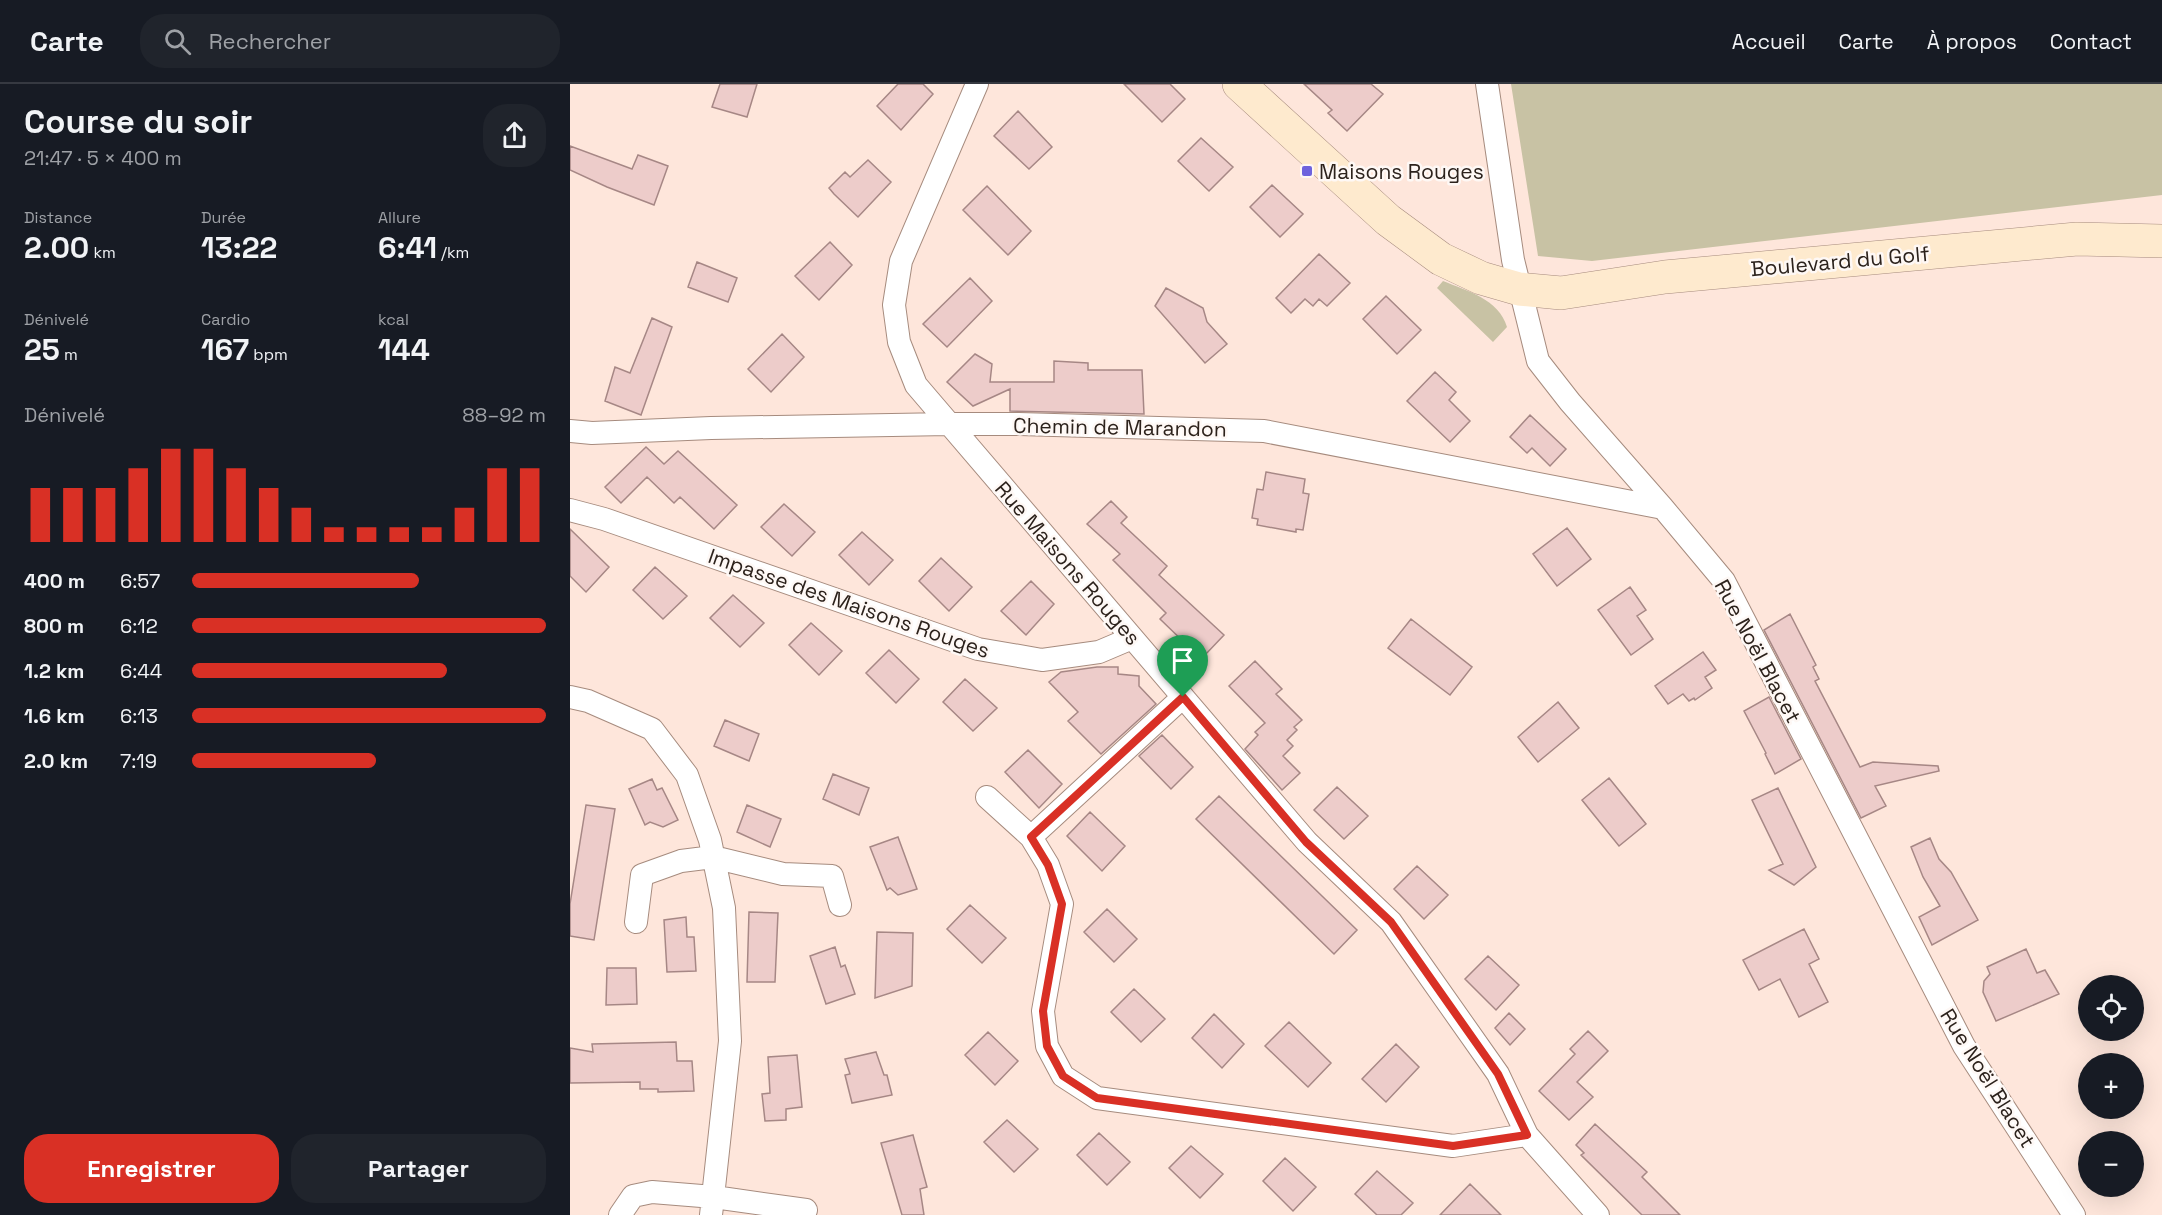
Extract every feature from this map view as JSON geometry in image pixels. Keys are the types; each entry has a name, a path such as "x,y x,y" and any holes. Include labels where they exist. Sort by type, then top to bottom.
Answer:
{"street":[{"name":"Rue Maisons Rouges","path":"977,84 901,261 894,305 899,342 916,385 1306,842 1391,922 1498,1074 1527,1135 1598,1215"},
{"path":"1239,84 1388,220 1441,259 1481,278 1519,289"},
{"name":"Rue Noël Blacet","path":"1487,84 1513,260 1538,361 1570,402 1724,581 1964,1046 2074,1215"},
{"name":"Boulevard du Golf","path":"1519,289 1561,293 1665,276 2077,239 2162,242"},
{"name":"Chemin de Marandon","path":"570,431 592,433 711,428 949,424 1264,431 1663,508"},
{"name":"Impasse des Maisons Rouges","path":"570,510 604,519 978,649 1042,660 1099,652 1132,638"},
{"path":"570,697 588,702 652,729 687,775 710,840 724,908 730,1041 713,1206"},
{"path":"1031,837 1183,697"},
{"path":"987,797 1031,837 1048,865 1062,904 1043,1011 1047,1046 1063,1076 1097,1098 1453,1146 1527,1135"},
{"path":"636,922 642,875 681,861 713,857 783,874 832,876 840,905"},
{"path":"620,1215 633,1196 652,1192 713,1206 806,1210"}],"shaded area":[{"path":"1511,84 2162,84 2162,195 1592,261 1538,256"},
{"path":"1443,281 1481,297 1497,309 1507,327 1493,342 1437,288"}],"building":[{"path":"720,84 757,84 747,117 712,107"},
{"path":"898,84 923,84 933,94 901,130 877,106"},
{"path":"1124,84 1170,84 1185,99 1162,122"},
{"path":"1304,84 1371,84 1383,94 1347,131 1328,113 1332,110"},
{"path":"1018,111 1052,147 1029,169 994,136"},
{"path":"1201,138 1233,167 1209,191 1178,161"},
{"path":"570,146 632,169 638,155 668,166 654,205 570,170"},
{"path":"868,160 891,182 858,217 829,188 845,172 850,177"},
{"path":"1272,185 1303,214 1280,237 1250,207"},
{"path":"987,186 1031,231 1008,255 963,210"},
{"path":"830,242 852,265 819,300 795,276"},
{"path":"1319,254 1350,283 1327,306 1319,299 1313,306 1305,299 1291,313 1276,298"},
{"path":"697,262 737,278 728,302 688,287"},
{"path":"970,278 992,301 947,347 923,324"},
{"path":"1166,288 1203,308 1207,322 1227,344 1205,363 1155,306"},
{"path":"1386,296 1421,330 1397,354 1363,319"},
{"path":"652,318 672,327 641,415 605,401 615,367 630,373"},
{"path":"782,334 804,357 771,392 748,369"},
{"path":"975,354 992,364 990,382 1054,382 1054,361 1088,363 1088,370 1142,370 1144,414 1010,411 1010,389 973,406 947,382"},
{"path":"1435,372 1456,392 1449,400 1470,421 1450,442 1407,401"},
{"path":"1530,415 1566,449 1550,466 1532,448 1527,453 1510,437"},
{"path":"646,447 664,464 678,451 737,505 714,529 680,497 674,503 647,477 621,503 605,487"},
{"path":"1266,472 1305,479 1303,493 1309,494 1303,530 1296,529 1296,532 1257,525 1258,519 1252,518 1257,489 1263,490"},
{"path":"1111,501 1127,517 1121,523 1167,566 1159,575 1224,635 1205,655 1195,645 1191,649 1160,619 1166,613 1113,560 1120,554 1087,524"},
{"path":"784,504 815,532 792,556 761,527"},
{"path":"1567,528 1591,559 1557,586 1533,554"},
{"path":"570,529 609,567 586,592 570,576"},
{"path":"862,532 893,560 869,585 839,555"},
{"path":"941,558 972,587 949,611 919,581"},
{"path":"655,567 687,596 663,619 633,590"},
{"path":"1031,581 1054,604 1026,635 1001,611"},
{"path":"1630,587 1646,610 1637,616 1653,639 1631,655 1598,610"},
{"path":"733,595 764,623 740,647 710,618"},
{"path":"1790,614 1816,665 1813,667 1819,679 1815,681 1860,767 1873,762 1938,766 1939,771 1875,786 1886,806 1861,818 1764,630"},
{"path":"1411,619 1472,667 1450,695 1388,648"},
{"path":"811,623 842,651 819,675 789,645"},
{"path":"889,650 919,679 896,703 866,673"},
{"path":"1703,652 1716,670 1705,677 1712,688 1695,700 1694,698 1689,701 1683,694 1668,704 1655,686"},
{"path":"1255,661 1282,689 1276,694 1302,720 1294,727 1297,730 1287,740 1293,746 1283,756 1300,773 1282,790 1245,749 1258,735 1255,732 1265,723 1229,686"},
{"path":"1097,667 1118,667 1118,674 1139,676 1139,686 1156,704 1101,754 1068,721 1078,712 1049,682 1061,672"},
{"path":"965,679 997,708 973,731 943,702"},
{"path":"1769,697 1801,759 1775,774 1744,711"},
{"path":"1558,702 1579,728 1538,762 1518,737"},
{"path":"725,720 759,734 749,761 714,746"},
{"path":"1162,735 1193,767 1171,789 1139,756"},
{"path":"1028,750 1062,784 1039,808 1005,772"},
{"path":"833,774 869,788 859,815 823,799"},
{"path":"1609,778 1646,824 1619,846 1582,800"},
{"path":"652,779 657,790 662,788 678,820 663,827 650,822 645,825 629,789"},
{"path":"1337,787 1368,816 1344,839 1314,810"},
{"path":"1778,788 1816,867 1794,885 1769,870 1783,864 1752,800"},
{"path":"1219,796 1357,930 1334,954 1196,819"},
{"path":"586,805 615,809 594,940 570,936 570,904"},
{"path":"747,805 781,819 770,847 737,832"},
{"path":"1090,812 1125,846 1102,871 1067,836"},
{"path":"898,837 917,889 898,895 890,888 887,890 870,847"},
{"path":"1930,838 1939,859 1951,872 1978,920 1932,945 1919,917 1940,906 1923,877 1911,847"},
{"path":"1417,866 1448,895 1424,919 1394,889"},
{"path":"970,905 1006,938 982,963 947,929"},
{"path":"1107,909 1137,939 1114,962 1084,932"},
{"path":"749,912 778,913 775,982 747,982"},
{"path":"686,917 687,937 694,937 696,971 667,972 664,920"},
{"path":"1804,929 1819,959 1809,964 1828,1002 1799,1017 1780,979 1759,990 1743,960"},
{"path":"877,932 913,933 912,986 875,998"},
{"path":"835,947 841,967 845,965 855,994 826,1004 810,956"},
{"path":"2026,949 2037,973 2045,970 2059,994 1996,1021 1983,992 1984,981 1990,974 1987,967"},
{"path":"1488,956 1519,985 1496,1010 1465,979"},
{"path":"607,968 636,968 637,1004 606,1005"},
{"path":"1134,989 1165,1019 1141,1042 1111,1012"},
{"path":"1509,1013 1525,1029 1510,1045 1495,1028"},
{"path":"1214,1014 1244,1044 1222,1068 1192,1038"},
{"path":"1289,1022 1331,1063 1308,1087 1265,1046"},
{"path":"1588,1031 1608,1051 1577,1082 1593,1097 1569,1120 1539,1091 1575,1054 1570,1049"},
{"path":"988,1032 1018,1061 995,1085 965,1055"},
{"path":"676,1042 677,1061 692,1061 694,1091 658,1092 658,1089 640,1089 640,1082 570,1083 570,1048 593,1052 592,1044"},
{"path":"1396,1044 1419,1067 1386,1102 1362,1079"},
{"path":"876,1052 884,1075 887,1075 892,1095 852,1103 845,1075 850,1074 845,1059"},
{"path":"797,1055 802,1107 786,1109 786,1120 765,1121 762,1094 770,1093 768,1057"},
{"path":"1007,1120 1038,1149 1014,1172 984,1142"},
{"path":"1595,1124 1647,1172 1642,1177 1680,1215 1642,1215 1581,1155 1584,1153 1576,1145"},
{"path":"1099,1133 1130,1162 1107,1185 1077,1155"},
{"path":"913,1135 927,1187 920,1189 924,1215 902,1215 881,1143"},
{"path":"1191,1146 1223,1174 1200,1198 1169,1168"},
{"path":"1285,1158 1316,1187 1293,1211 1263,1181"},
{"path":"1377,1171 1413,1203 1401,1215 1377,1215 1355,1194"},
{"path":"1470,1184 1501,1215 1440,1215"}],"place":[{"name":"Maisons Rouges","path":"1307,171"}],"route":[{"path":"1183,697 1306,842 1391,922 1498,1074 1527,1135 1453,1146 1097,1098 1063,1076 1047,1046 1043,1011 1062,904 1048,865 1031,837 1183,697"}]}
